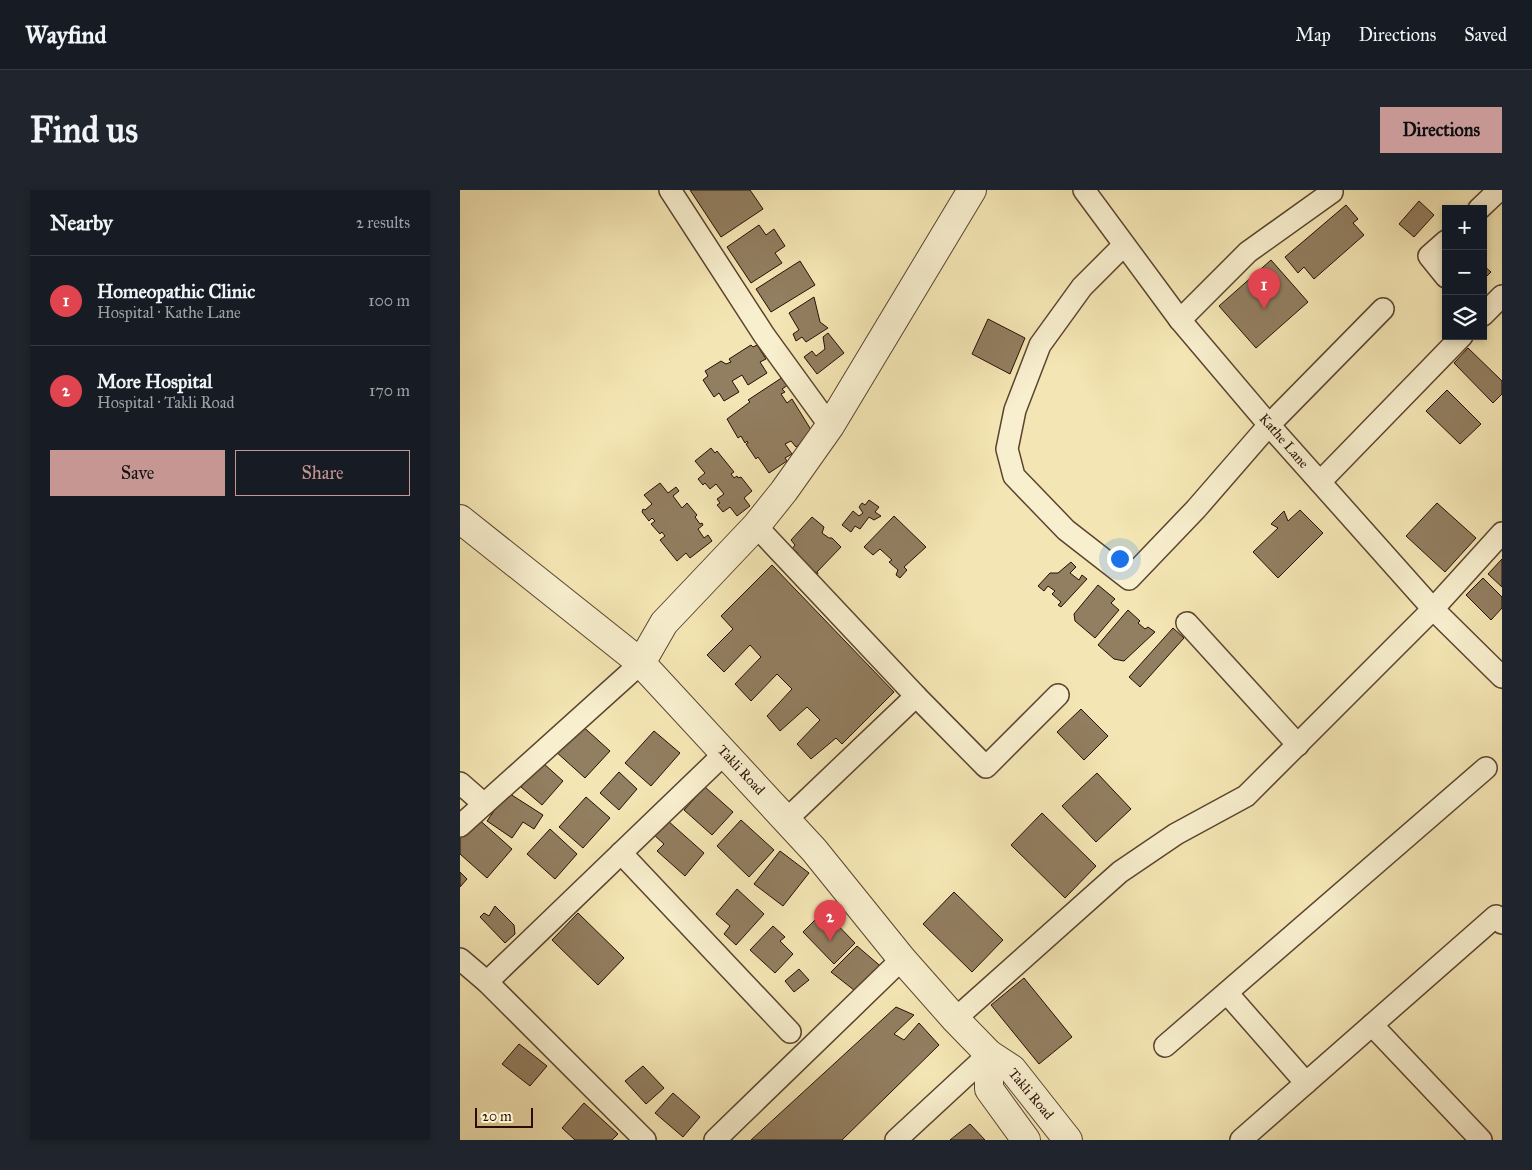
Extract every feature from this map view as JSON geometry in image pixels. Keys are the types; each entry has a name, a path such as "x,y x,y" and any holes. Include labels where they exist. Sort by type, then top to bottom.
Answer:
{"street":[{"path":"670,190 764,335 830,426"},
{"path":"460,826 641,663 664,623 756,526 784,491 830,426 972,190"},
{"name":"Kathe Lane","path":"1084,190 1180,320 1433,609 1502,678"},
{"path":"1483,205 1499,190"},
{"path":"1180,320 1248,252 1332,192"},
{"path":"1442,245 1429,256 1442,272"},
{"path":"1124,246 1082,288 1040,345 1015,410 1007,449 1014,476 1066,530 1129,579 1196,509 1270,425 1383,309"},
{"path":"1487,311 1502,296"},
{"path":"1320,482 1458,340"},
{"name":"Takli Road","path":"460,519 641,663 814,850 902,959 955,1019 989,1054 1012,1068 1068,1140"},
{"path":"756,526 916,696 986,767 1058,695"},
{"path":"955,1019 1120,872 1176,834 1246,796 1433,609 1502,533"},
{"path":"1187,623 1298,745"},
{"path":"786,820 916,696"},
{"path":"487,982 725,753"},
{"path":"1165,1046 1486,768"},
{"path":"460,783 484,804"},
{"path":"621,853 790,1032"},
{"path":"1253,1136 1306,1083 1500,917"},
{"path":"460,959 487,982 645,1140"},
{"path":"715,1140 902,959"},
{"path":"1227,993 1306,1083"},
{"path":"1372,1025 1481,1140"},
{"path":"896,1140 989,1054"},
{"name":"Takli Road","path":"989,1054 989,1089 1026,1140"}],"building":[{"path":"690,190 750,190 763,209 721,237"},
{"path":"1419,201 1434,215 1414,237 1399,224"},
{"path":"1346,205 1358,219 1353,223 1364,235 1314,279 1304,267 1298,273 1285,257"},
{"path":"759,225 766,235 774,229 785,246 775,253 782,263 751,283 727,247"},
{"path":"1271,260 1308,302 1256,348 1219,306"},
{"path":"800,261 815,285 771,312 756,289"},
{"path":"814,297 820,322 828,328 806,342 802,337 796,341 793,334 799,330 789,313"},
{"path":"988,319 1025,338 1010,374 972,354"},
{"path":"828,333 844,353 817,374 804,357 812,351 816,356 825,349 823,337"},
{"path":"751,345 753,347 757,345 766,359 760,362 767,373 748,385 742,375 732,381 739,392 724,401 719,393 714,397 703,380 708,376 705,371 721,361 726,364 731,362 729,359"},
{"path":"1468,348 1502,381 1502,394 1493,403 1454,363"},
{"path":"783,377 788,385 782,389 785,392 781,394 787,403 792,399 813,433 796,447 791,441 785,444 792,454 785,458 787,461 769,473 758,457 756,459 746,444 748,443 747,441 745,443 741,436 738,438 727,419 750,402 748,400"},
{"path":"1447,390 1481,424 1460,444 1426,411"},
{"path":"711,448 715,453 717,451 734,472 731,474 734,478 737,476 738,478 741,477 752,491 744,498 750,506 737,516 730,507 723,512 717,505 720,503 717,499 724,494 716,484 710,489 698,479 705,473 695,461"},
{"path":"660,483 668,493 676,487 679,491 673,496 682,508 687,503 697,515 695,517 700,524 702,523 703,525 698,529 704,538 708,535 712,541 690,558 686,553 677,561 660,540 665,536 662,532 660,534 651,524 655,521 652,518 649,521 642,512 643,509 645,510 652,504 644,495"},
{"path":"869,500 879,507 875,512 881,516 874,520 869,517 860,529 855,526 851,532 842,525 853,511 859,516 863,513 859,507 862,503 865,505"},
{"path":"1437,503 1476,538 1445,572 1406,536"},
{"path":"1300,510 1323,533 1278,578 1253,552 1278,528 1271,524 1284,511 1288,521"},
{"path":"894,516 926,547 904,567 907,570 900,578 896,575 898,570 889,562 892,560 880,549 873,555 864,547"},
{"path":"812,517 824,527 822,533 832,538 841,547 817,572 818,574 795,557 798,553 792,549 795,545 791,540"},
{"path":"1502,559 1502,587 1488,574"},
{"path":"1071,562 1076,567 1070,573 1079,580 1082,575 1087,579 1061,607 1058,605 1061,602 1052,594 1055,591 1048,586 1044,591 1038,586 1050,573 1058,573"},
{"path":"772,565 894,692 842,744 836,738 811,759 797,744 820,720 807,707 780,731 767,716 792,689 777,674 751,701 735,684 761,657 750,645 724,672 707,655 733,629 721,616"},
{"path":"1483,578 1502,597 1502,608 1491,620 1466,595"},
{"path":"1098,585 1115,599 1111,603 1119,610 1095,638 1075,621 1074,614"},
{"path":"1128,610 1140,621 1138,623 1145,629 1148,627 1155,632 1124,661 1114,659 1098,645"},
{"path":"1173,628 1184,638 1140,687 1129,677"},
{"path":"1081,709 1108,736 1084,760 1057,732"},
{"path":"579,723 610,751 585,778 554,750"},
{"path":"654,731 680,753 651,786 625,763"},
{"path":"543,763 563,781 542,805 521,787"},
{"path":"619,772 637,789 619,810 600,793"},
{"path":"1097,773 1131,809 1096,842 1062,806"},
{"path":"705,787 733,812 712,835 684,810"},
{"path":"507,792 543,815 534,829 523,822 512,838 487,821"},
{"path":"586,797 610,818 583,848 559,827"},
{"path":"1042,813 1096,866 1065,898 1011,845"},
{"path":"476,817 512,849 487,878 460,854 460,835"},
{"path":"667,820 704,853 685,876 657,851 664,844 654,835"},
{"path":"741,820 774,850 749,877 717,846"},
{"path":"550,829 577,854 555,879 527,854"},
{"path":"780,851 809,873 783,906 754,884"},
{"path":"460,872 467,879 460,887"},
{"path":"737,889 764,914 736,945 724,934 730,926 716,914"},
{"path":"954,892 1003,940 972,972 923,924"},
{"path":"495,906 514,925 515,934 505,943 480,917 484,913 489,916"},
{"path":"824,911 855,943 834,964 803,932"},
{"path":"578,913 624,958 598,985 552,940"},
{"path":"773,926 785,937 780,941 793,954 775,973 750,950"},
{"path":"857,946 885,970 859,994 831,972"},
{"path":"799,969 809,980 794,992 785,981"},
{"path":"1024,978 1072,1037 1039,1064 991,1005"},
{"path":"896,1007 914,1015 894,1034 904,1040 919,1023 939,1045 842,1140 751,1140"},
{"path":"519,1044 547,1066 530,1086 502,1064"},
{"path":"643,1066 664,1088 646,1104 625,1081"},
{"path":"673,1093 700,1117 683,1137 655,1113"},
{"path":"584,1103 618,1134 612,1140 575,1140 562,1128"},
{"path":"970,1124 985,1140 950,1140"}],"place":[{"name":"Homeopathic Clinic","path":"1264,309"},
{"name":"More Hospital","path":"830,941"}]}
